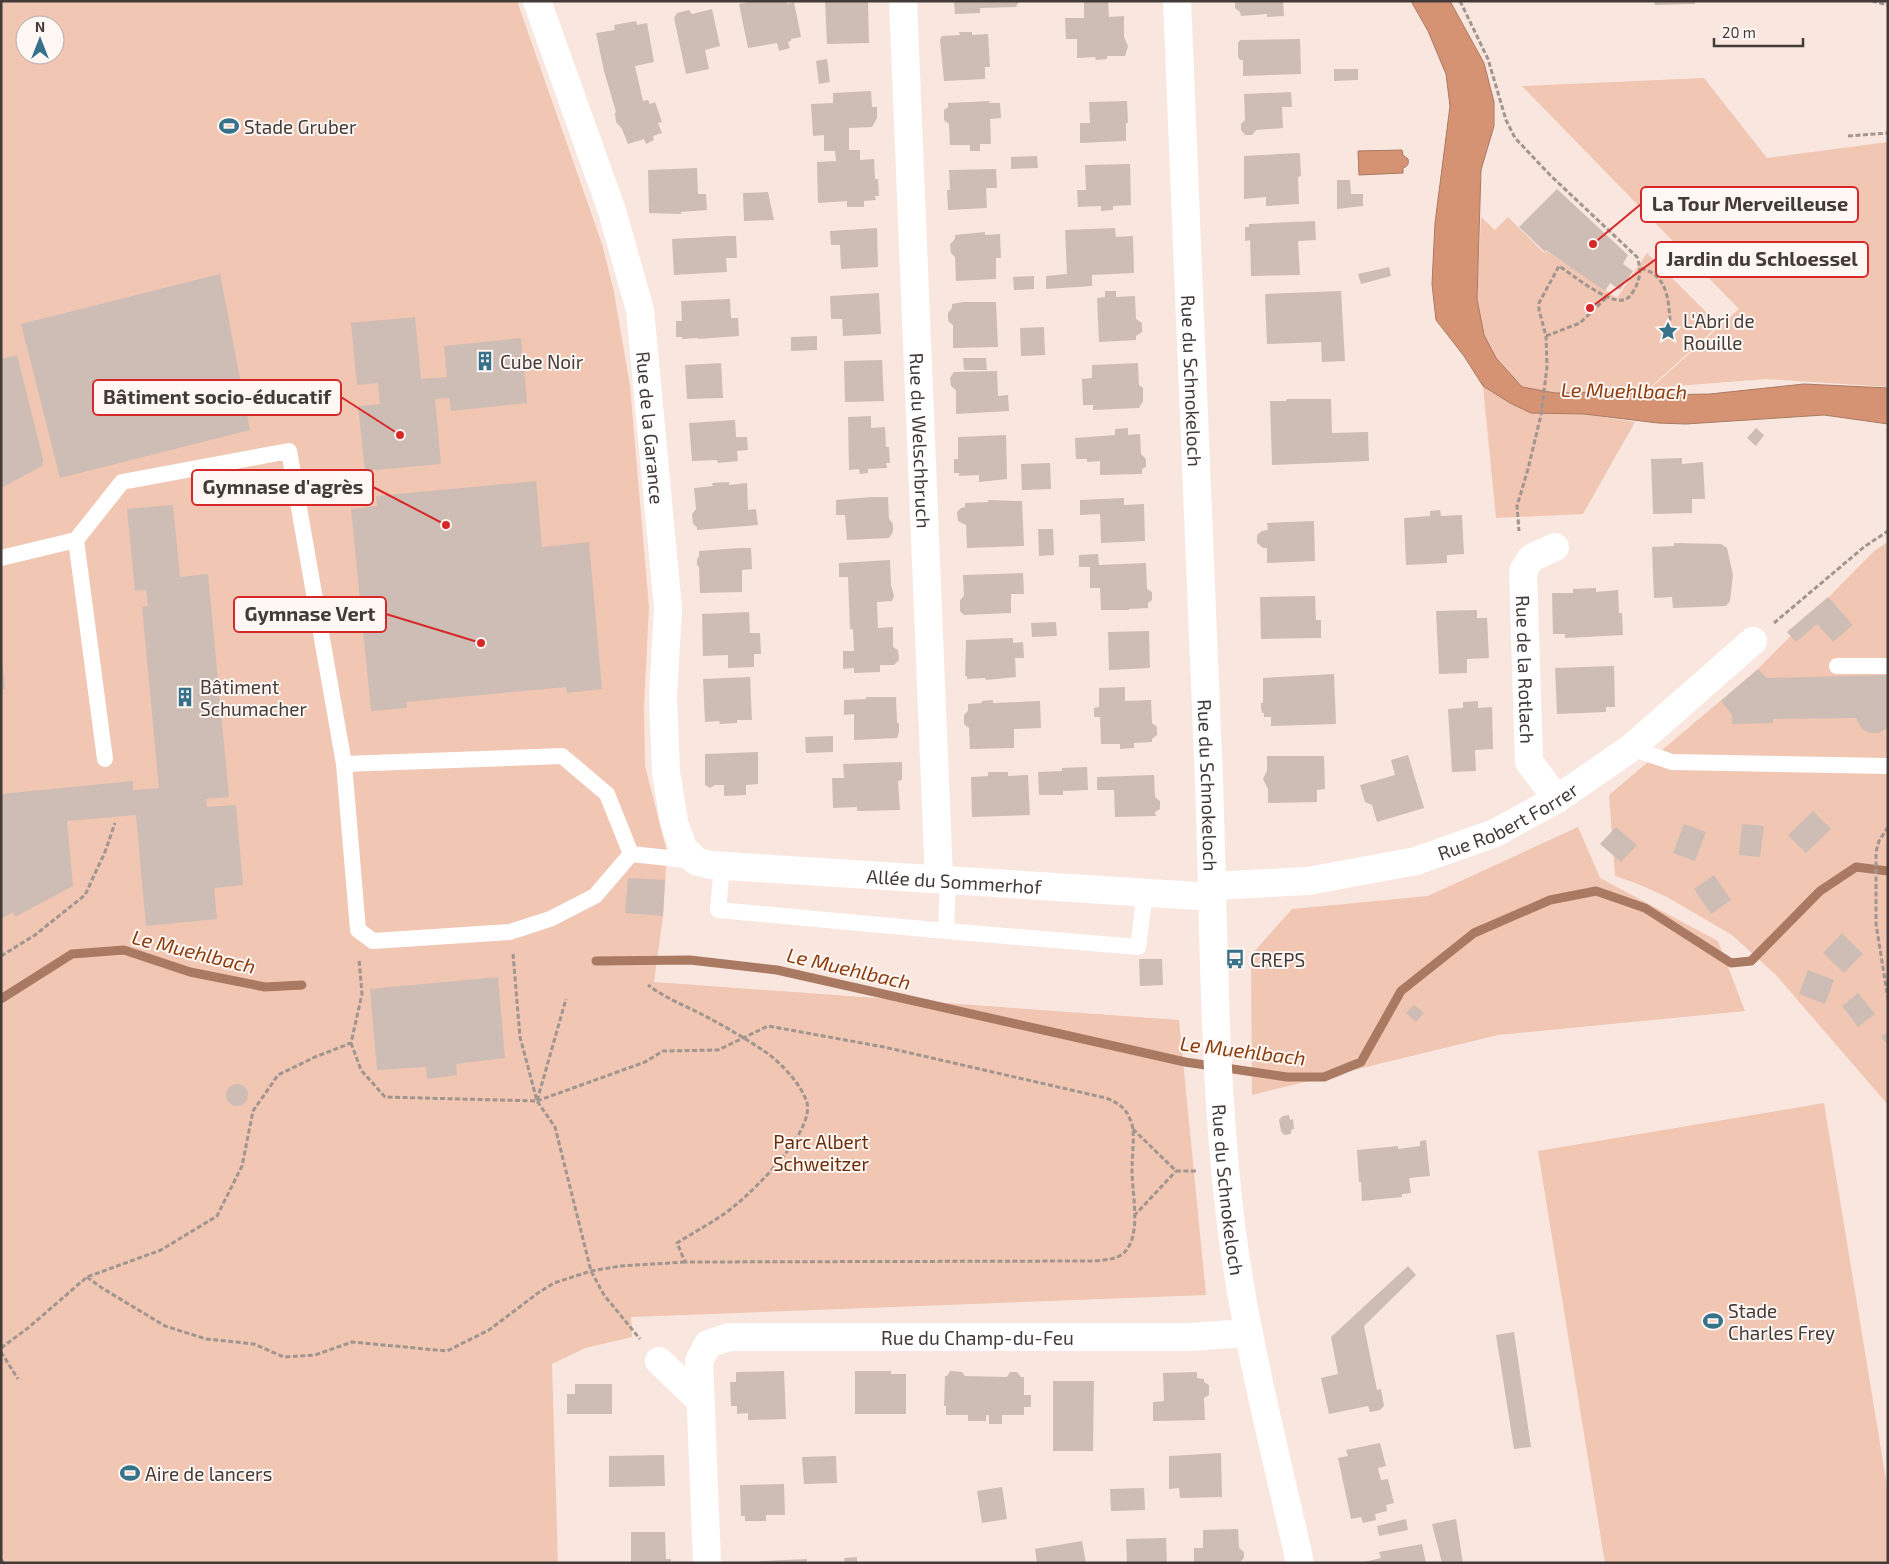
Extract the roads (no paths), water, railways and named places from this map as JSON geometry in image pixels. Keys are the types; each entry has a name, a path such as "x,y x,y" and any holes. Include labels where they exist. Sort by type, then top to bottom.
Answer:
{"street":[{"name":"Rue du Welschbruch","path":"903,1 944,880"},
{"name":"Rue du Schnokeloch","path":"1178,1 1219,1081 1229,1208 1249,1333 1300,1563"},
{"name":"Rue de la Garance","path":"543,2 612,211 640,310 668,608 663,696 666,772 674,822 683,848 709,864"},
{"name":"Rue de la Rotlach","path":"1555,548 1531,558 1524,571 1529,762 1557,799"},
{"name":"Rue Robert Forrer","path":"1213,891 1308,881 1416,861 1494,833 1557,799 1631,748 1753,641"},
{"name":"Allée du Sommerhof","path":"709,864 1146,893 1213,891"},
{"name":"Rue du Champ-du-Feu","path":"701,1401 699,1361 708,1344 729,1337 1189,1337 1249,1333"},
{"path":"659,1360 701,1401 707,1563"}],"lane":[{"path":"1,558 76,540 122,482 289,451 344,764 358,930 373,941 510,932 550,919 595,896 631,854"},
{"path":"76,540 105,759"},
{"path":"1837,666 1888,666"},
{"path":"1631,748 1672,762 1888,766"},
{"path":"344,764 562,756 607,794 631,854"},
{"path":"631,854 709,864 718,910 1138,947 1146,893"},
{"path":"944,880 946,931"}],"waterway":[{"name":"Le Muehlbach","path":"596,961 690,960 777,970 1185,1062 1287,1077 1324,1077 1361,1062 1401,991 1474,933 1550,900 1596,891 1645,908 1731,963 1751,961 1820,891 1856,867 1888,871"},
{"name":"Le Muehlbach","path":"1,999 72,954 124,950 190,972 265,987 302,985"}],"place":[{"name":"Stade Gruber","path":"229,126"},
{"name":"La Tour Merveilleuse","path":"1593,244"},
{"name":"Jardin du Schloessel","path":"1590,308"},
{"name":"L'Abri de Rouille","path":"1668,331"},
{"name":"Cube Noir","path":"485,361"},
{"name":"Bâtiment socio-éducatif","path":"400,435"},
{"name":"Gymnase d'agrès","path":"446,525"},
{"name":"Gymnase Vert","path":"481,643"},
{"name":"Bâtiment Schumacher","path":"185,697"},
{"name":"CREPS","path":"1235,959"},
{"name":"Stade Charles Frey","path":"1713,1321"},
{"name":"Aire de lancers","path":"130,1473"}],"park label":[{"name":"Parc Albert Schweitzer","path":"821,1152"}]}
